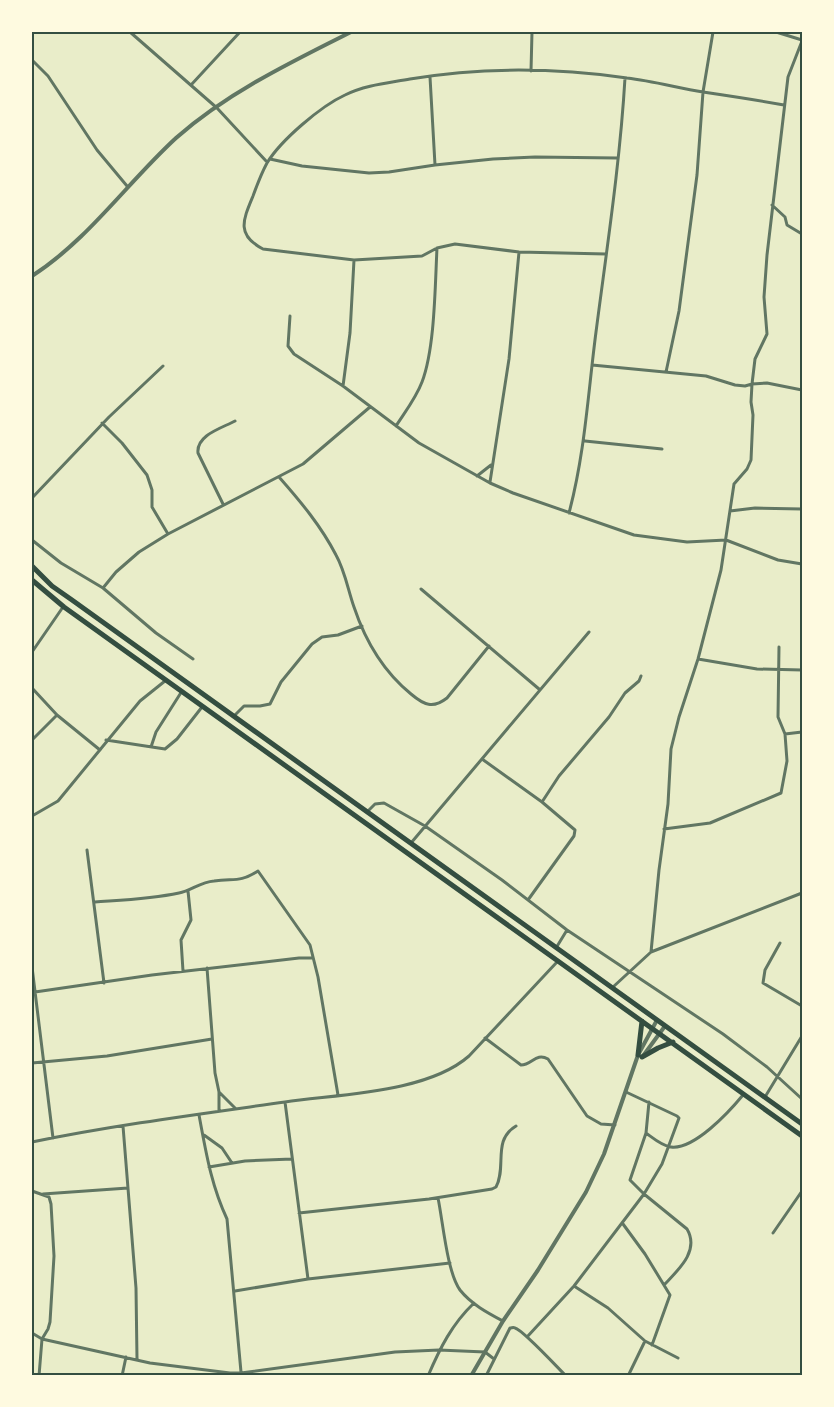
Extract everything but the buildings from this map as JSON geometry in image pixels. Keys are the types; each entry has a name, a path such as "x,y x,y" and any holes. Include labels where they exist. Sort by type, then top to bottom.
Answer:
{"main road":[{"path":"32,566 52,586 802,1123"},
{"path":"32,580 64,607 674,1042 802,1136"},
{"path":"291,770 297,761"},
{"path":"642,1021 640,1056 674,1042"}],"street":[{"path":"130,32 217,108 268,161 369,173 535,157 617,158"},
{"path":"191,85 239,32"},
{"path":"32,276 68,250 127,186 175,139 217,108 261,80 351,32"},
{"path":"531,71 532,32"},
{"path":"666,372 679,311 692,213 703,92 713,32"},
{"path":"651,952 671,749 721,570 734,484 747,469 751,460 752,384 755,359 767,334 764,297 784,105 788,77 802,41 776,32"},
{"path":"32,60 48,76 97,150 127,186"},
{"path":"606,254 519,252 455,244 437,248 423,256 354,260 263,249 253,244 243,230 248,209 268,161 322,107 346,94 379,83 430,76 531,71 625,78 784,105"},
{"path":"430,76 435,165"},
{"path":"569,513 585,441 625,78"},
{"path":"772,205 785,217 787,225 802,234"},
{"path":"396,426 424,376 433,319 437,248"},
{"path":"490,483 509,359 519,252"},
{"path":"343,386 350,333 354,260"},
{"path":"290,316 288,342 290,350 419,443 490,483 613,529 658,540 704,542 726,540 778,560 802,564"},
{"path":"592,365 706,376 735,385 767,383 802,390"},
{"path":"32,498 102,423 163,366"},
{"path":"104,588 116,572 140,552 168,534 279,477 316,454 370,407"},
{"path":"223,504 198,453 198,447 208,435 235,421"},
{"path":"102,423 122,443 147,475 152,489 152,507 168,534"},
{"path":"585,441 662,449"},
{"path":"477,476 492,464"},
{"path":"279,477 326,537 338,558 362,626 376,654 396,681 425,704 433,706 447,698 489,646"},
{"path":"730,511 755,508 802,509"},
{"path":"32,540 62,563 104,588 156,633 193,659"},
{"path":"421,589 538,689"},
{"path":"32,652 64,607"},
{"path":"234,716 244,706 270,704 281,682 312,644 322,638 362,626"},
{"path":"411,843 538,689 589,632"},
{"path":"664,829 710,823 779,795 783,790 787,761 785,734 778,717 779,646"},
{"path":"698,658 757,669 802,670"},
{"path":"542,802 559,776 609,717 625,693 639,681 640,676"},
{"path":"32,816 58,801 106,740 141,701 166,680"},
{"path":"32,688 57,715 100,750"},
{"path":"151,747 156,732 182,691"},
{"path":"106,740 165,749 170,746 203,705"},
{"path":"32,740 57,715"},
{"path":"785,734 802,732"},
{"path":"482,759 542,802 576,833 528,900"},
{"path":"367,812 375,804 384,803 425,826 567,930 723,1034 779,1077 802,1099"},
{"path":"87,850 104,983"},
{"path":"95,902 155,897 188,891 201,884 214,881 236,881 247,878 258,871 310,945 330,1038 338,1095"},
{"path":"183,971 181,940 191,920 188,891"},
{"path":"613,987 651,952 802,893"},
{"path":"556,948 567,930"},
{"path":"780,943 765,969 763,982 802,1006"},
{"path":"35,992 207,968 314,958"},
{"path":"32,1142 123,1126 408,1084 440,1075 461,1062 558,960"},
{"path":"32,967 53,1138"},
{"path":"207,968 219,1112"},
{"path":"471,1376 502,1321 544,1260 586,1192 604,1154 636,1063 657,1020"},
{"path":"640,1056 665,1026"},
{"path":"765,1097 802,1036"},
{"path":"485,1038 520,1065 537,1057 542,1056 548,1059 587,1116 601,1124 615,1125"},
{"path":"32,1063 107,1056 212,1039"},
{"path":"219,1092 236,1109"},
{"path":"527,1337 574,1286 623,1224 644,1194 670,1147 679,1118 675,1113 626,1092"},
{"path":"646,1133 670,1147 683,1147 695,1141 731,1110 744,1094"},
{"path":"285,1102 308,1279"},
{"path":"649,1102 646,1133 630,1176 633,1184 687,1228 691,1234 688,1257 664,1284"},
{"path":"199,1115 209,1167 219,1204 227,1219 241,1373"},
{"path":"123,1126 136,1288 137,1359"},
{"path":"298,1212 438,1198 496,1187 503,1142 505,1136 516,1126"},
{"path":"203,1134 222,1148 232,1163"},
{"path":"209,1167 292,1159"},
{"path":"43,1194 128,1188"},
{"path":"32,1191 49,1197 54,1256 50,1322 42,1339 39,1376"},
{"path":"773,1233 802,1191"},
{"path":"438,1198 450,1263 459,1288 474,1303 502,1321"},
{"path":"623,1224 664,1284 670,1299 652,1345"},
{"path":"235,1291 308,1279 450,1263"},
{"path":"574,1286 608,1308 645,1341 678,1358"},
{"path":"428,1376 439,1350 459,1318 474,1303"},
{"path":"486,1376 510,1328 516,1328 566,1376"},
{"path":"32,1333 42,1339 126,1357 241,1373 395,1352 439,1350 485,1352 494,1359"},
{"path":"629,1374 645,1341"},
{"path":"122,1376 126,1357"},
{"path":"194,1368 195,1376"}]}
